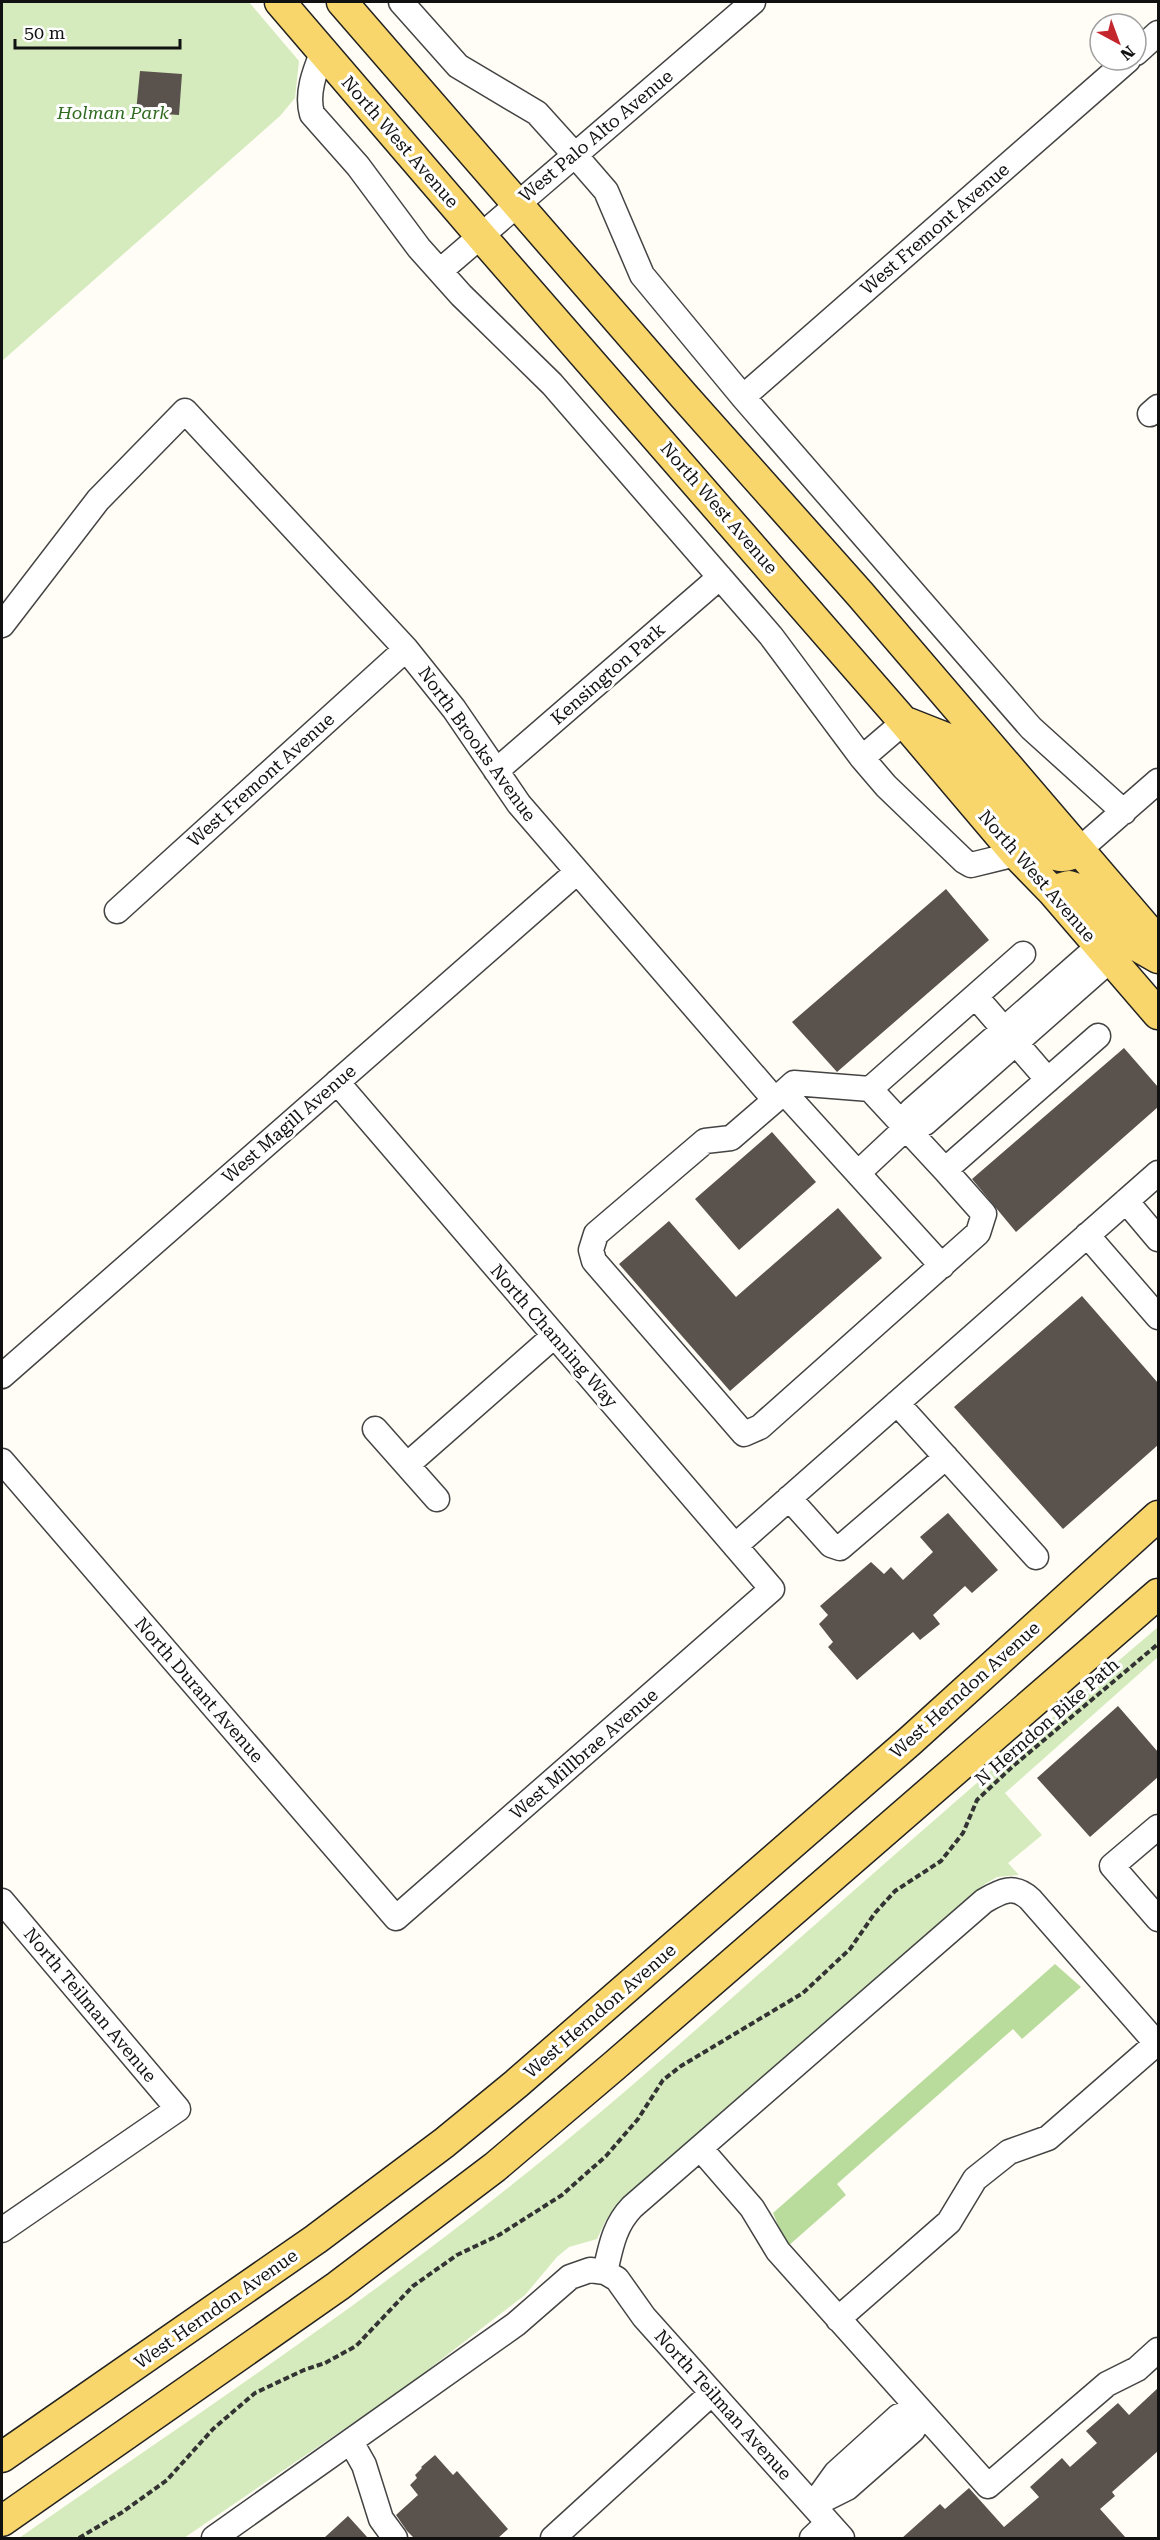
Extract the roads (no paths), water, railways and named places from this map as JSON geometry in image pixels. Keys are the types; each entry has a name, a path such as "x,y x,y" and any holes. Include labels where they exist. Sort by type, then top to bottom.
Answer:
{"main road":[{"name":"North West Avenue","path":"280,2 1016,854 1052,891 1158,1014"},
{"path":"342,2 683,396 861,594 1158,942"},
{"path":"904,722 946,738 1046,851 1057,857 1069,857 1079,850"},
{"path":"1052,891 1069,886 1078,889 1130,942 1158,958"},
{"path":"1105,952 1158,983"},
{"name":"West Herndon Avenue","path":"2,2457 273,2270 407,2170 507,2091 910,1741 1158,1516"},
{"path":"2,2521 267,2337 420,2226 495,2167 1158,1594"}],"street":[{"path":"401,2 458,66 537,113 574,154 606,191 642,275 743,397 1031,728 1124,812"},
{"name":"West Palo Alto Avenue","path":"440,271 753,2"},
{"path":"323,51 313,76 309,104 312,114 358,166 419,248 461,295 552,384 720,577 771,636 862,758 886,786 964,861 971,865 1016,854"},
{"name":"West Fremont Avenue","path":"743,397 1114,72"},
{"name":"North Brooks Avenue","path":"2,625 98,500 185,411 406,649 454,709 519,804 737,1056 858,1173 942,1266"},
{"name":"Kensington Park","path":"496,771 720,577"},
{"name":"West Fremont Avenue","path":"117,911 406,649"},
{"path":"862,758 904,722"},
{"path":"1079,850 1158,781"},
{"name":"West Magill Avenue","path":"2,1376 577,872"},
{"path":"858,1173 906,1128 926,1123 1010,1036 1105,952"},
{"path":"870,1089 1023,954"},
{"path":"976,997 1048,1080"},
{"path":"945,1170 1098,1036"},
{"name":"North Channing Way","path":"337,1082 772,1589"},
{"path":"794,1083 870,1089 984,1214 978,1233 760,1427 744,1434 594,1261 591,1250 596,1234 705,1141 731,1138 794,1083"},
{"path":"735,1546 1158,1173"},
{"path":"1126,1201 1158,1239"},
{"path":"1087,1235 1158,1317"},
{"path":"407,1465 554,1336"},
{"path":"897,1403 1036,1557"},
{"path":"375,1429 437,1499"},
{"path":"789,1498 831,1545 840,1548 946,1457"},
{"name":"North Durant Avenue","path":"2,1461 396,1918"},
{"name":"West Millbrae Avenue","path":"396,1918 772,1589"},
{"path":"1158,1827 1112,1866 1158,1919"},
{"path":"214,2538 516,2324 570,2277 590,2270 605,2272 613,2236 620,2220 984,1901 1000,1891 1012,1889 1022,1891 1158,2044 1048,2138 1009,2152 975,2179 949,2222 838,2319"},
{"name":"North Teilman Avenue","path":"2,1901 178,2109 2,2230"},
{"path":"700,2148 753,2208 778,2251 988,2486 1107,2384 1137,2369 1158,2350"},
{"name":"North Teilman Avenue","path":"605,2272 617,2279 644,2317 712,2393 824,2526"},
{"path":"553,2538 712,2393"},
{"path":"824,2526 847,2488 913,2430 920,2412"},
{"path":"351,2442 364,2465 381,2519 395,2538"}],"park label":[{"name":"Holman Park","path":"113,113"}]}
